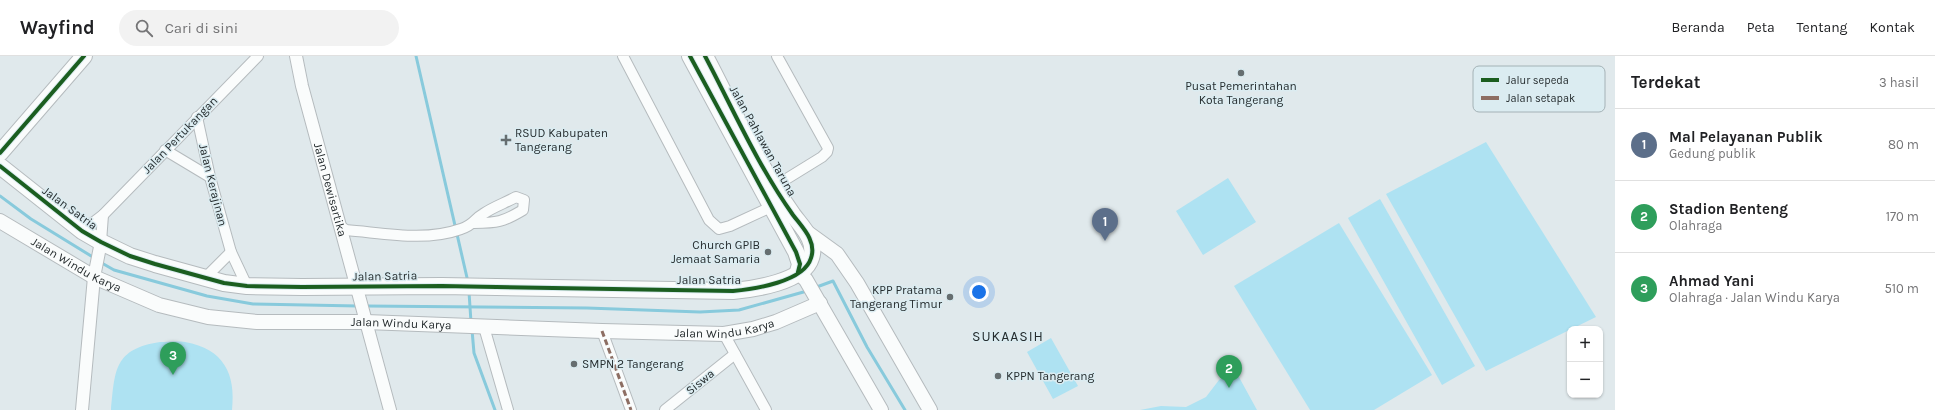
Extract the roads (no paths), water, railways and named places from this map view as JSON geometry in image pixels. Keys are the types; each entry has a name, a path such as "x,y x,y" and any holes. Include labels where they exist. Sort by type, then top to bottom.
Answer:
{"highway":[{"path":"0,153 84,56"},
{"name":"Jalan Pahlawan Taruna","path":"690,56 798,257 802,276"},
{"name":"Jalan Pahlawan Taruna","path":"705,56 775,186 808,233"},
{"path":"0,142 18,132"},
{"name":"Jalan Satria","path":"0,166 82,231 101,243 130,256 155,264 205,278 247,286 357,289 467,286 733,291 768,286 802,276"},
{"path":"802,276 803,269 811,259 812,251 808,233"}],"main road":[{"name":"Jalan Windu Karya","path":"0,221 94,275 159,305 208,317 257,322 365,320 482,327 724,334 753,329 776,322 819,300"},
{"name":"Jalan Pahlawan Taruna","path":"808,233 837,254 930,410"},
{"path":"802,276 819,300 881,410"}],"street":[{"name":"Jalan Pertukangan","path":"82,231 103,215 258,56"},
{"name":"Jalan Dewisartika","path":"296,56 304,93 390,410"},
{"path":"623,56 710,220 719,229 730,226 770,207"},
{"path":"775,186 822,157 827,152 828,148 777,56"},
{"name":"Jalan Kerajinan","path":"197,117 210,177 231,252 247,286"},
{"path":"165,150 210,177"},
{"path":"82,410 94,275 101,243 103,215"},
{"path":"340,226 346,230 424,236 443,234 462,229 474,223"},
{"path":"205,278 231,252"},
{"path":"482,327 508,410"},
{"path":"602,331 631,410"},
{"path":"724,334 766,410"},
{"name":"Siswa","path":"665,410 734,354"}],"waterway":[{"path":"416,56 468,282"},
{"path":"0,196 31,219 96,259"},
{"path":"100,262 114,270 207,296 253,304 358,306"},
{"path":"814,288 833,281 867,347 905,410"},
{"path":"366,306 587,308 700,312 739,310 807,291"},
{"path":"469,292 471,322"},
{"path":"472,330 474,353 495,410"}],"place":[{"name":"Pusat Pemerintahan Kota Tangerang","path":"1241,73"},
{"name":"RSUD Kabupaten Tangerang","path":"506,140"},
{"name":"Mal Pelayanan Publik","path":"1105,241"},
{"name":"Church GPIB Jemaat Samaria","path":"768,252"},
{"name":"KPP Pratama Tangerang Timur","path":"950,297"},
{"name":"SMPN 2 Tangerang","path":"574,364"},
{"name":"Ahmad Yani","path":"173,375"},
{"name":"KPPN Tangerang","path":"998,376"},
{"name":"Stadion Benteng","path":"1229,388"}],"district":[{"name":"SUKAASIH","path":"1008,336"}]}
